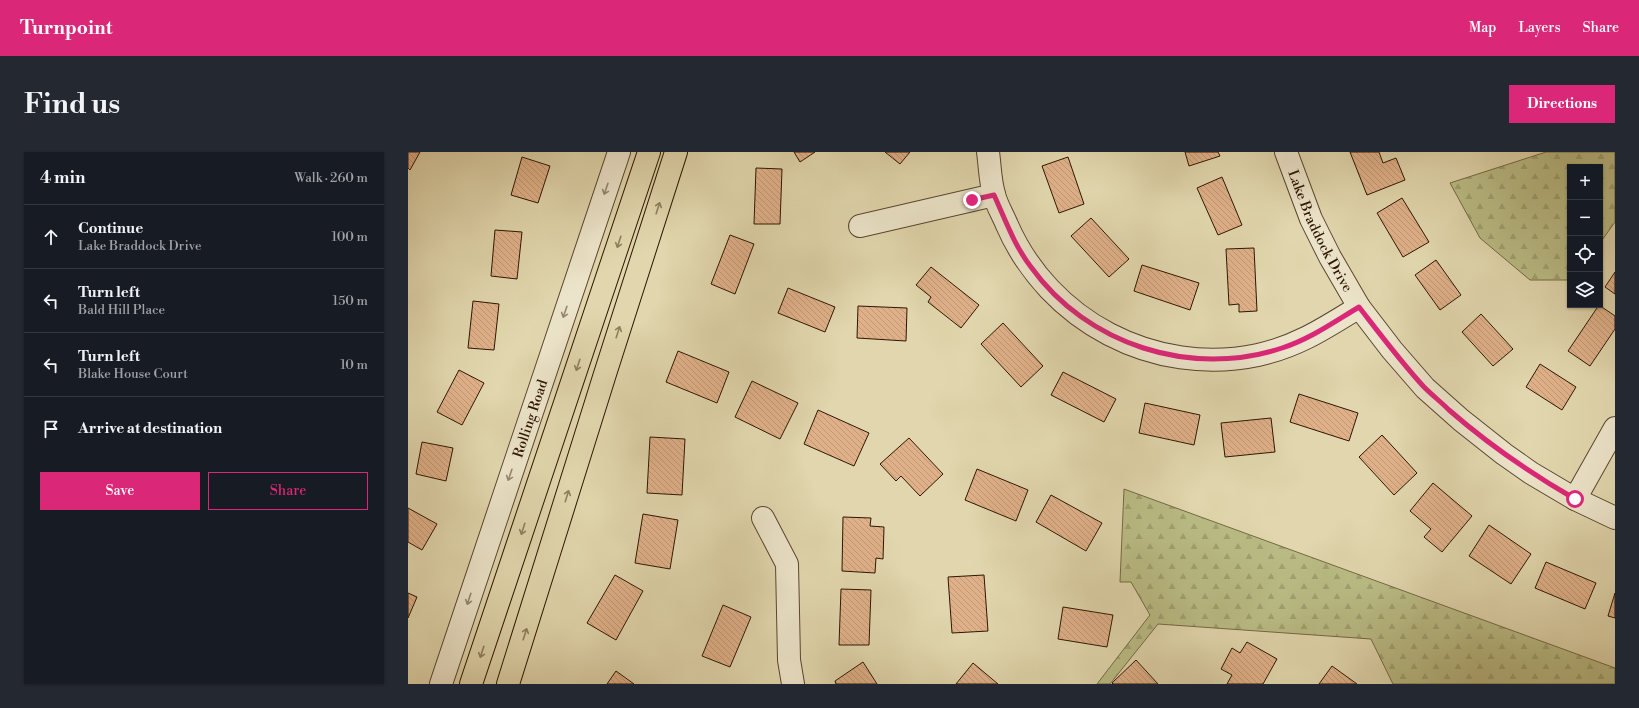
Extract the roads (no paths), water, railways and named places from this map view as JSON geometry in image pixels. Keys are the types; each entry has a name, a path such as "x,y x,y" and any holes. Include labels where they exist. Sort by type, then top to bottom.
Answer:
{"main road":[{"name":"Rolling Road","path":"471,684 649,152"},
{"path":"508,684 604,374 676,152"}],"street":[{"name":"Rolling Road","path":"441,684 619,152"},
{"path":"988,152 994,195 1015,243 1031,268 1052,292 1073,311 1096,328 1119,340 1146,350 1175,356 1204,359 1229,359 1258,355 1282,348 1311,336 1359,307"},
{"name":"Lake Braddock Drive","path":"1286,152 1312,219 1330,257 1359,307 1392,350 1425,388 1461,420 1509,458 1575,499 1615,518"},
{"path":"860,226 994,195"},
{"path":"1575,499 1615,428"},
{"path":"763,518 787,564 789,660 794,684"}]}
